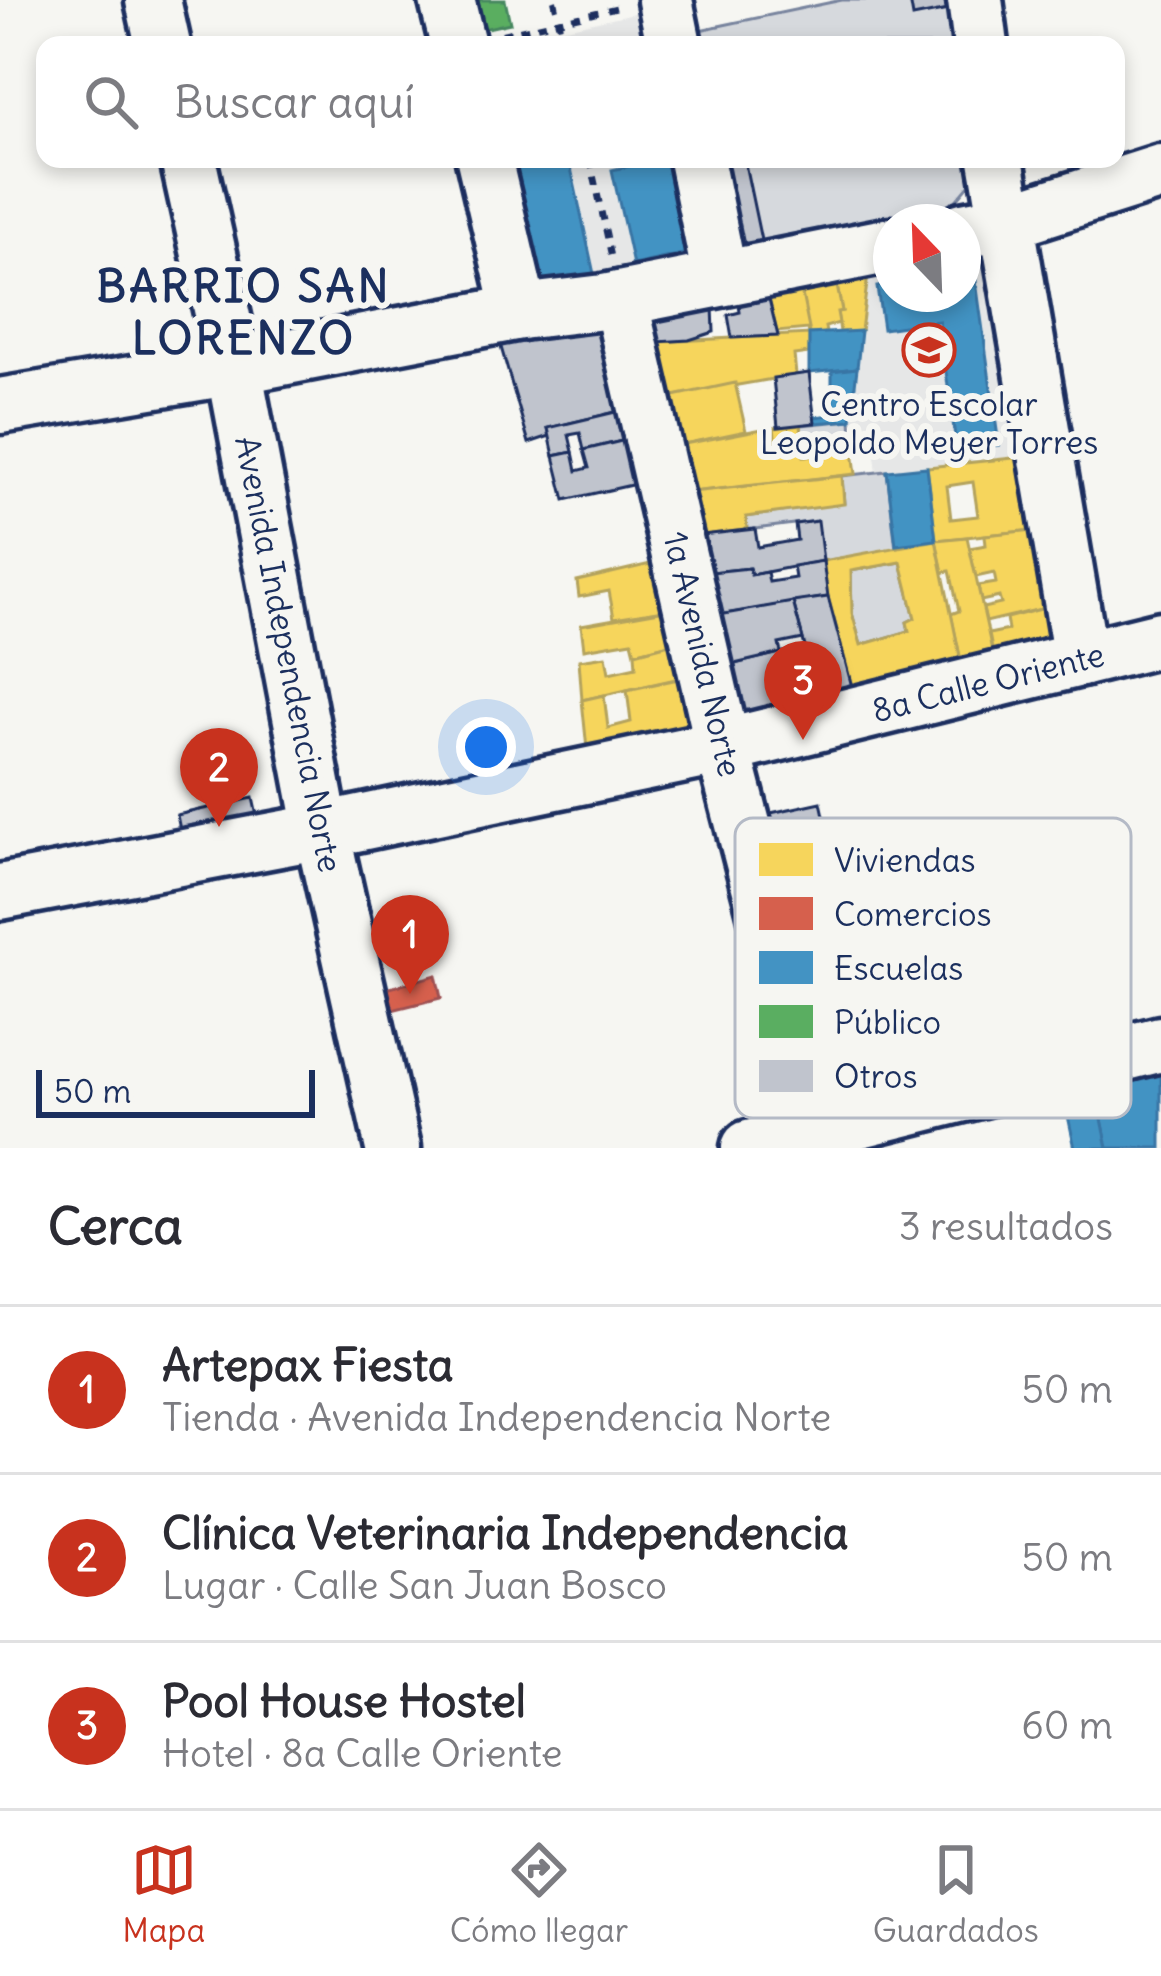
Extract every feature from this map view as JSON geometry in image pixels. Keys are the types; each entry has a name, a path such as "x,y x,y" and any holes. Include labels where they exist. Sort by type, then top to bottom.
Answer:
{"street":[{"path":"153,0 161,36"},
{"path":"447,0 477,36"},
{"path":"975,0 980,36"},
{"path":"651,2 669,36"},
{"name":"Avenida Independencia Norte","path":"190,168 234,367 322,831 393,1148"},
{"path":"486,168 520,312"},
{"path":"698,168 720,278"},
{"path":"993,168 983,226 1081,659"},
{"path":"983,226 1161,172"},
{"path":"0,406 520,312 617,284 720,278 873,248"},
{"name":"1a Avenida Norte","path":"617,284 741,818"},
{"name":"8a Calle Oriente","path":"0,892 723,747 1161,639"},
{"path":"1131,1052 1161,1044"},
{"path":"749,1148 824,1139 898,1118"}],"path":[{"path":"554,0 562,36"},
{"path":"492,36 651,2"},
{"path":"592,168 617,284"}],"shaded area":[{"path":"842,0 952,0 958,36 691,36 690,32"},
{"path":"639,12 645,36 529,36"},
{"path":"509,168 674,168 692,252 535,287"},
{"path":"719,168 979,168 953,204 873,204 873,227 758,252 733,234"},
{"name":"Centro Escolar Leopoldo Meyer Torres","path":"981,262 988,270 1013,458 877,472 871,424 851,425 868,275 873,274 873,312 981,312"},
{"path":"851,420 853,451 804,456 801,425"},
{"path":"887,471 896,549 823,561 817,521 747,530 746,517 844,503 842,476"},
{"path":"901,562 915,618 907,622 909,631 861,645 852,613 851,571"}],"building: Viviendas":[{"path":"868,275 861,331 840,332 837,312 842,311 836,281"},
{"path":"836,281 842,311 837,312 839,323 825,327 826,333 809,334 801,289"},
{"path":"801,289 809,329 777,332 768,296"},
{"path":"809,334 809,353 794,355 796,375 669,397 657,342"},
{"path":"735,383 746,431 679,445 669,397"},
{"path":"801,425 804,456 853,451 856,474 691,492 679,445 762,429 764,446 776,444 774,428"},
{"path":"1023,457 1034,530 936,540 927,467","holes":["973,482 978,516 951,519 947,486"]},
{"path":"842,476 844,504 746,517 747,530 702,535 691,492"},
{"path":"1034,530 1045,608 986,622 983,608 1001,604 999,597 981,601 978,586 996,583 994,573 976,577 969,548 986,545 985,535"},
{"path":"967,537 995,664 963,671 951,614 959,611 950,571 943,572 936,540"},
{"path":"936,540 963,671 855,698 823,561","holes":["901,562 915,618 907,622 909,631 861,645 852,613 851,571"]},
{"path":"659,562 671,609 614,618 609,591 579,597 577,581"},
{"path":"1045,608 1050,642 995,664 989,634 1008,630 1006,618"},
{"path":"671,609 677,642 635,653 632,641 584,649 581,625"},
{"path":"677,642 685,677 582,700 579,660 606,656 609,673 636,667 635,653"},
{"path":"683,678 693,731 588,759 582,700 604,695 608,728 631,722 627,690"}],"building: Comercios":[{"path":"436,975 441,998 384,1012 379,991"}],"building: Escuelas":[{"path":"509,168 571,168 594,274 535,287"},
{"path":"674,168 692,252 633,265 612,170"},
{"path":"881,312 980,312 999,445 957,451 939,321 883,329"},
{"path":"861,331 857,368 809,373 809,334"},
{"path":"857,368 851,420 815,423 814,417 832,415 832,371"},
{"path":"927,467 936,540 896,545 887,471"},
{"path":"1161,1067 1161,1148 1108,1148 1102,1118 1131,1118 1131,1074"},
{"path":"1068,1118 1102,1118 1108,1148 1075,1148"}],"building: Público":[{"path":"472,0 505,0 510,23 478,30"}],"building: Otros":[{"path":"910,0 952,0 953,9 913,17"},
{"path":"719,168 746,168 763,250 758,252 733,234"},
{"path":"769,299 778,336 732,338 728,315 740,312 739,305"},
{"path":"713,307 714,332 657,342 652,319"},
{"path":"603,322 624,410 548,428 550,436 529,443 500,344"},
{"path":"809,373 815,423 778,427 773,378"},
{"path":"624,410 630,439 584,450 580,433 569,435 573,452 554,456 548,428"},
{"path":"630,439 640,483 565,500 554,456 573,452 577,471 589,468 584,450"},
{"path":"818,521 823,561 751,575 749,568 711,572 702,535 755,529 758,547 797,540 795,524"},
{"path":"823,561 828,597 719,615 711,572 749,568 751,575 767,572 769,582 795,578 793,566"},
{"path":"828,597 855,698 741,718 727,666 783,652 790,679 812,673 793,602"},
{"path":"793,602 803,639 779,644 781,653 730,665 719,615"},
{"path":"253,798 262,838 185,855 177,815"},
{"path":"821,802 825,818 772,818 771,813"}],"place":[{"name":"Centro Escolar Leopoldo Meyer Torres","path":"929,350"},
{"name":"Pool House Hostel","path":"803,740"},
{"name":"Clínica Veterinaria Independencia","path":"219,827"},
{"name":"Artepax Fiesta","path":"410,994"}],"district":[{"name":"BARRIO SAN LORENZO","path":"244,312"}]}
